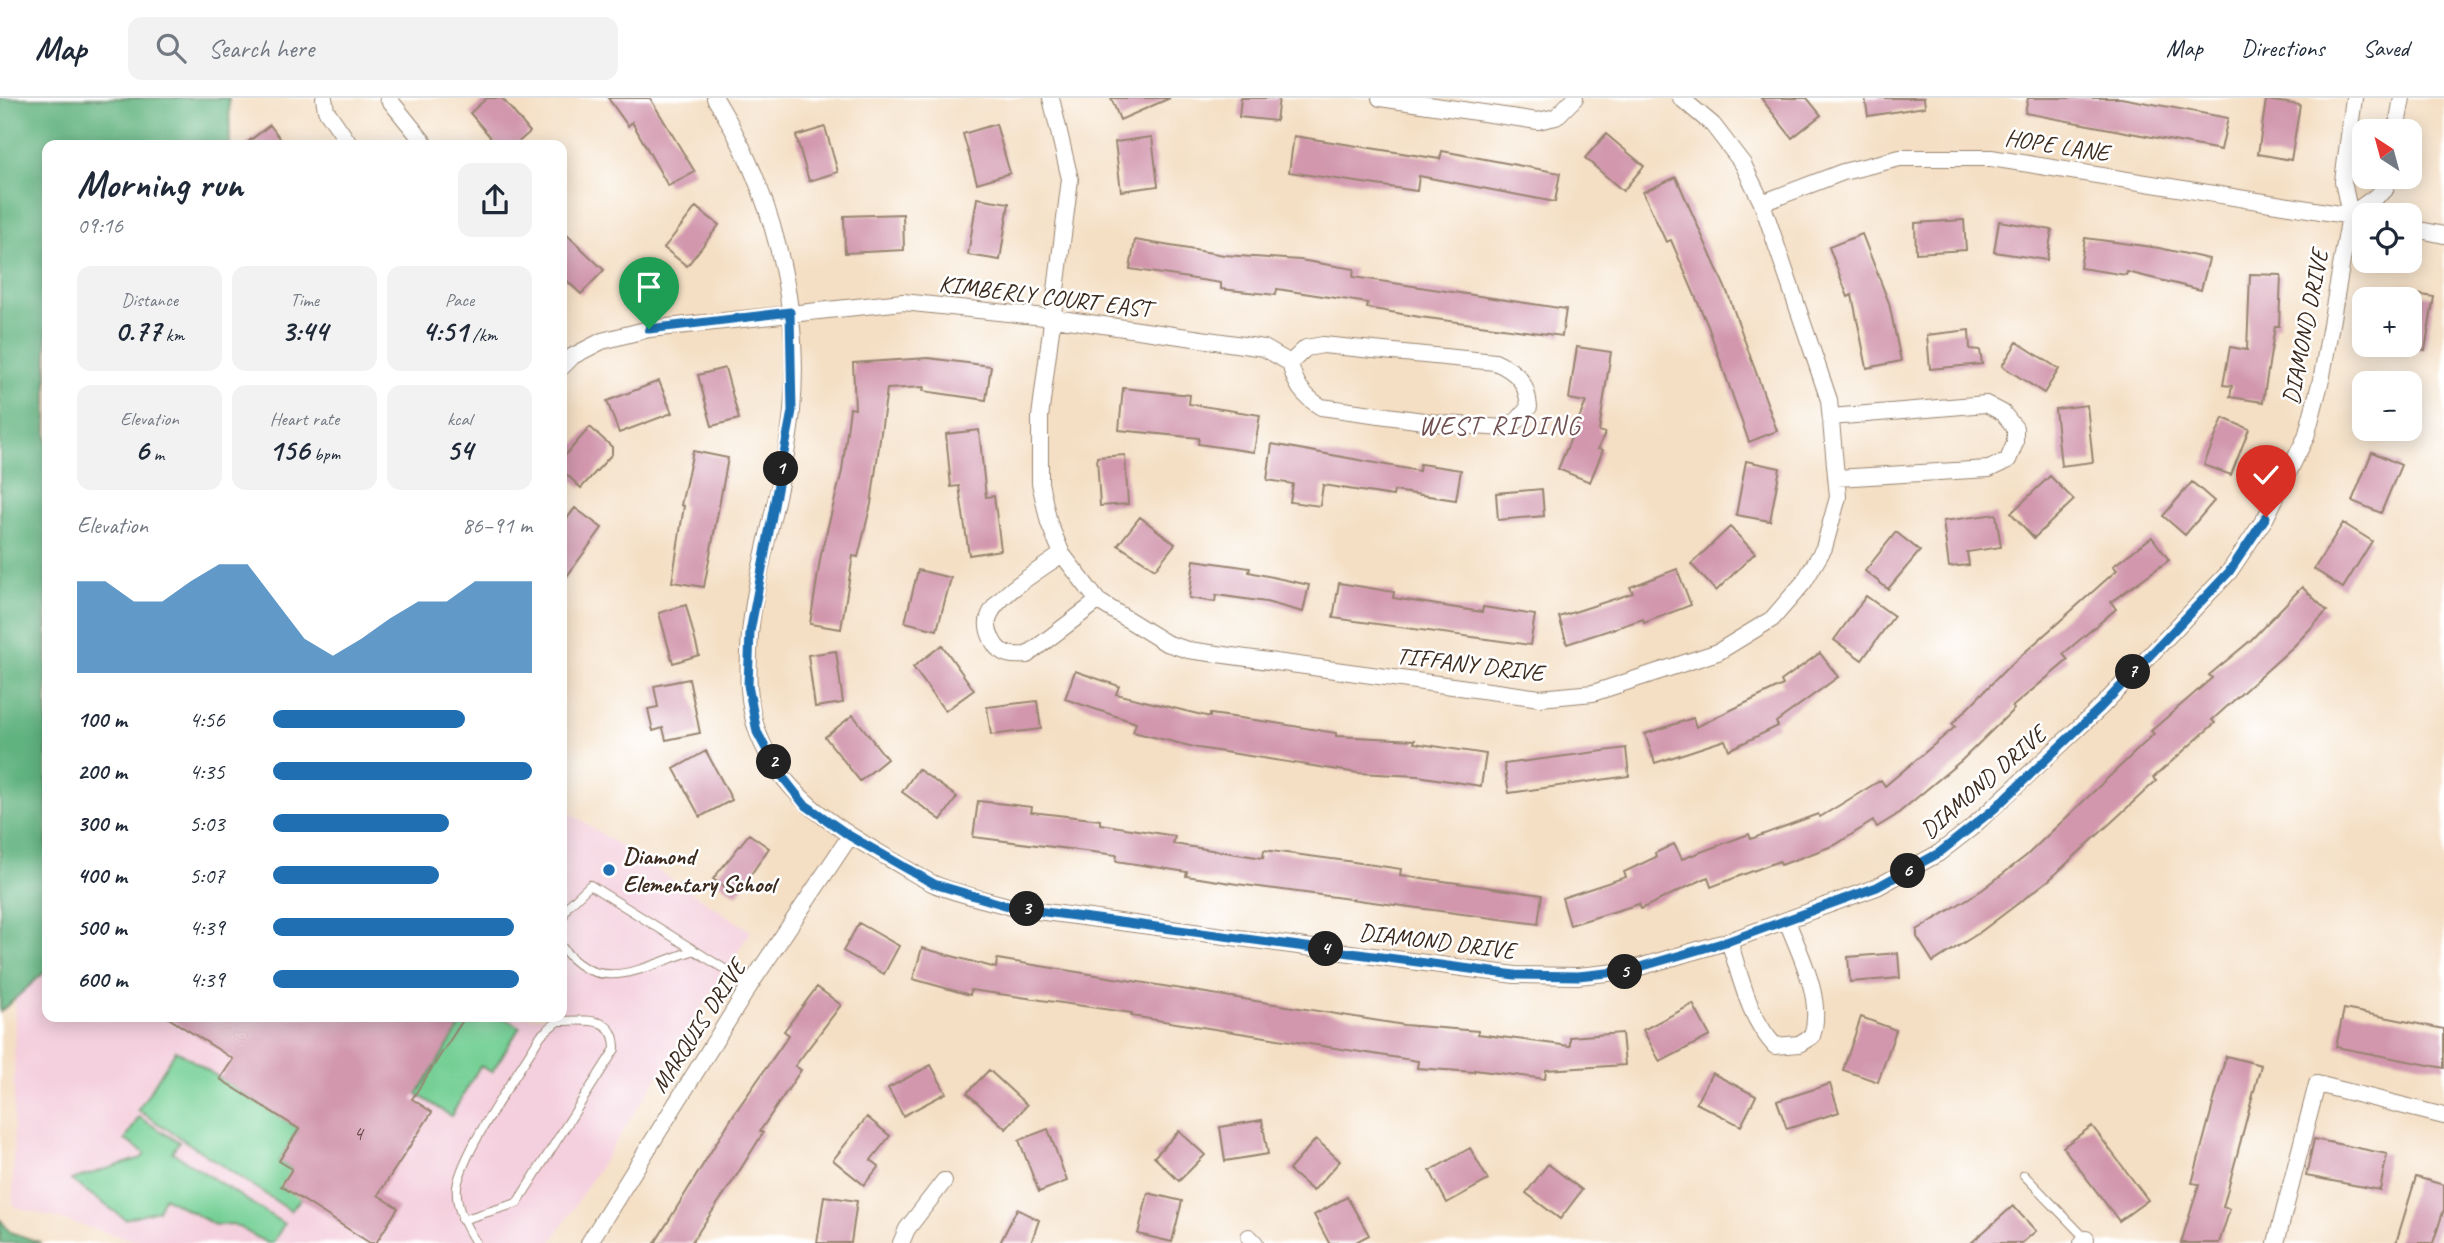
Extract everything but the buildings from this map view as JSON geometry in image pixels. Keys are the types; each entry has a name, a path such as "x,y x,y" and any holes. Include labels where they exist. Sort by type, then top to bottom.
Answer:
{"street":[{"path":"324,98 326,110 347,140"},
{"path":"388,98 422,140"},
{"name":"DIAMOND DRIVE","path":"715,98 734,130 764,201 790,312 792,411 750,632 748,685 757,732 778,771 804,804 850,836 934,884 1015,908 1515,975 1578,976 1626,971 1729,941 1897,877 1939,853 1970,829 2101,707 2229,572 2266,517 2306,438 2352,239"},
{"name":"TIFFANY DRIVE","path":"1051,98 1070,179 1040,417 1040,483 1048,523 1062,554 1098,601 1166,643 1188,650 1540,698 1593,693 1718,652 1772,619 1804,582 1824,548 1838,497 1829,400 1762,203 1742,164 1713,125 1681,98"},
{"path":"1380,98 1538,121 1556,117 1575,98"},
{"name":"DIAMOND DRIVE","path":"2352,204 2343,181 2354,98"},
{"path":"2398,119 2402,98"},
{"name":"HOPE LANE","path":"1762,203 1843,172 1900,158 1991,158 2352,215"},
{"path":"2371,203 2385,189"},
{"path":"2422,230 2444,235"},
{"name":"KIMBERLY COURT EAST","path":"567,362 602,341 649,329 903,302 1054,317 1264,348 1290,363"},
{"path":"1323,345 1496,362 1512,370 1527,387 1529,407 1518,421 1504,428 1445,424 1321,407 1307,398 1295,383 1290,363 1306,348 1323,345"},
{"path":"1831,417 1986,404 2003,413 2015,428 2015,443 2008,460 1989,469 1836,478"},
{"path":"1062,554 998,603 988,619 989,635 998,650 1013,657 1027,655 1098,601"},
{"name":"MARQUIS DRIVE","path":"589,1243 750,985 850,836"},
{"path":"1729,941 1753,1014 1765,1035 1775,1046 1799,1044 1812,1036 1817,1022 1815,1001 1787,921"},
{"path":"2276,1243 2317,1084 2444,1116"},
{"path":"901,1243 907,1229 944,1181"}],"lane":[{"path":"567,907 590,885 750,985"},
{"path":"567,955 592,975 613,976 692,951"},
{"path":"462,1220 517,1203 615,1049 615,1039 608,1026 600,1021 567,1021"},
{"path":"476,1243 462,1220 457,1189 468,1156 541,1035 557,1022"},
{"path":"2024,1175 2086,1242"}],"shaded area":[{"name":"Diamond Elementary School","path":"42,613 42,1022 567,1022 567,811 751,931 551,1243 143,1243 13,1206 15,977"}],"green space":[{"path":"0,98 229,98 230,140 42,140 42,974 0,1012"},
{"path":"463,1022 511,1022 520,1027 492,1072 480,1066 451,1116 417,1094"},
{"path":"176,1050 299,1129 279,1161 292,1169 301,1198 291,1211 138,1110"},
{"path":"139,1117 179,1142 172,1152 284,1224 273,1243 267,1243 233,1224 215,1225 164,1197 158,1210 125,1219 71,1180 142,1158 145,1153 125,1140"},
{"path":"0,1219 10,1232 42,1243 0,1243"}],"place":[{"name":"Diamond Elementary School","path":"609,870"}],"district":[{"name":"WEST RIDING","path":"1500,425"}],"route":[{"path":"649,329 790,312 793,349 792,411 750,632 748,685 757,732 778,771 804,804 850,836 934,884 1015,908 1515,975 1578,976 1626,971 1787,921 1877,887 1908,872 1939,853 1994,809 2101,707 2229,572 2266,517"}]}
